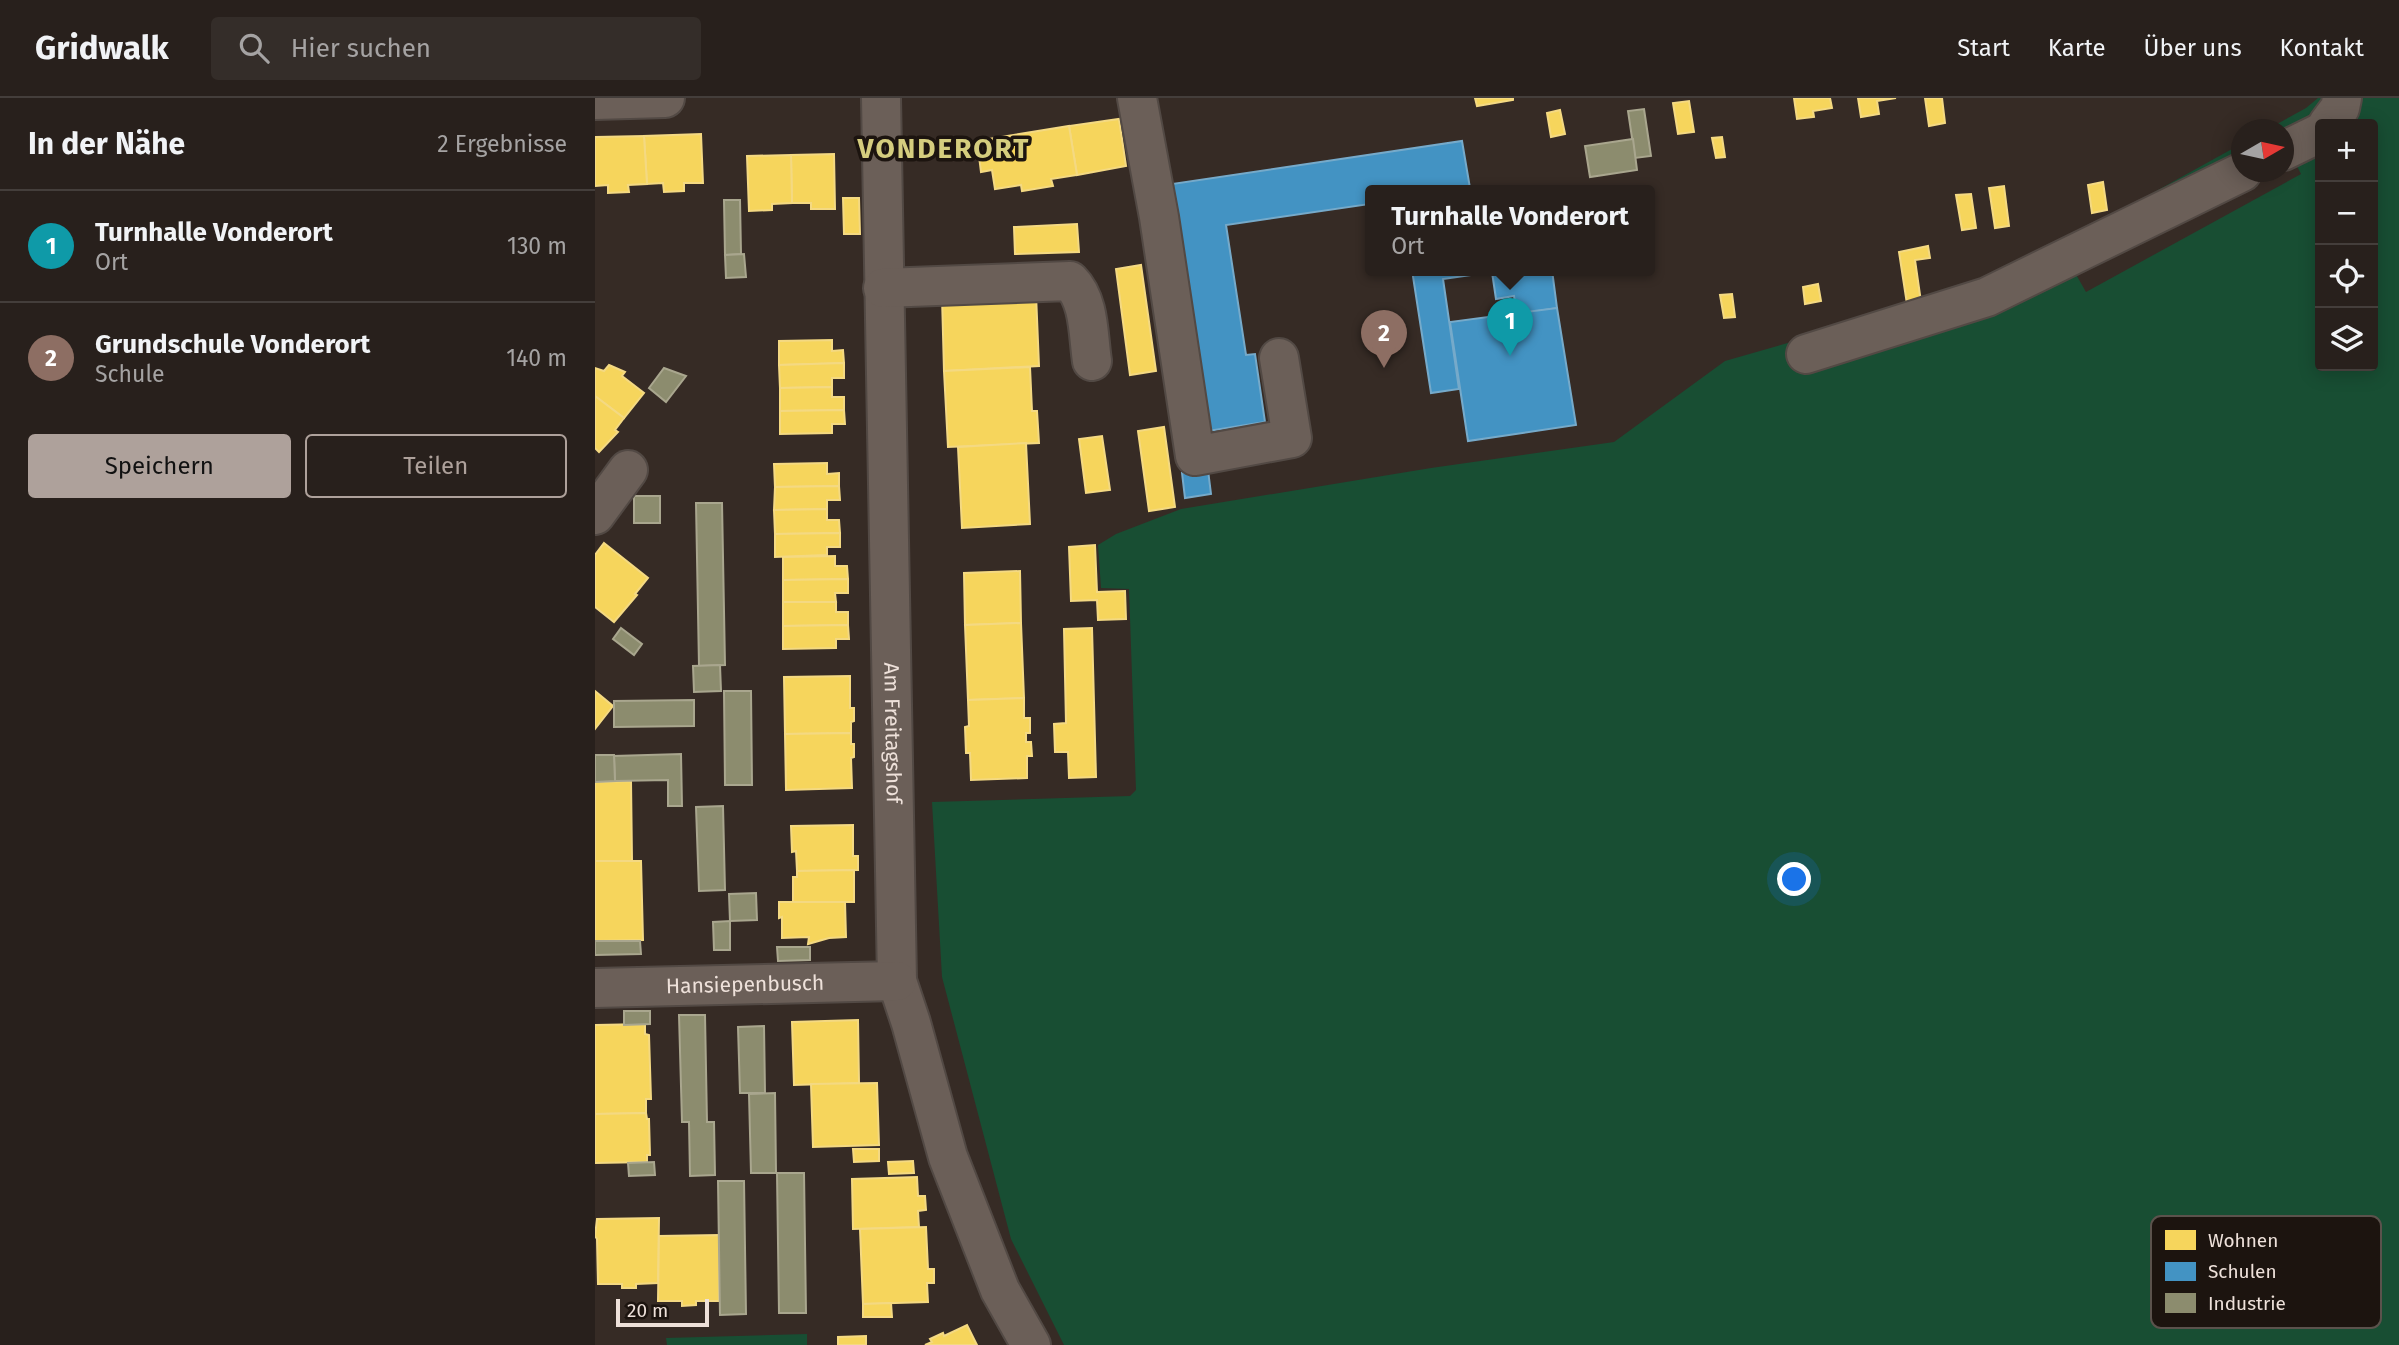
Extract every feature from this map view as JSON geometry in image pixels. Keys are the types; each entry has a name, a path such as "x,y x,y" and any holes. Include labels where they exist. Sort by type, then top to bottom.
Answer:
{"street":[{"path":"595,100 664,98"},
{"name":"Am Freitagshof","path":"881,98 897,981 948,1157 1000,1290 1031,1345"},
{"path":"1137,98 1159,217 1195,456 1292,438 1279,358"},
{"path":"2332,119 2340,108 2342,98"},
{"path":"2294,146 2315,136"},
{"path":"1806,354 1987,297 2231,177"},
{"path":"883,288 1070,281 1079,290 1083,300 1093,361"},
{"path":"595,515 628,470"},
{"name":"Hansiepenbusch","path":"595,988 897,981"}],"green space":[{"path":"2318,98 2399,98 2399,1345 1064,1345 1011,1239 942,977 932,802 1130,796 1136,790 1129,589 1101,588 1098,545 1116,534 1181,509 1431,468 1614,442 1725,361 1983,287 2231,150 2231,154 2061,248 2086,292 2286,182 2294,182 2294,178 2301,174 2294,160 2294,119 2286,119"},
{"path":"807,1334 807,1345 667,1345 666,1338"}],"building: Wohnen":[{"path":"1475,98 1513,98 1513,100 1477,106"},
{"path":"1794,98 1830,98 1832,108 1813,111 1814,117 1797,119"},
{"path":"1858,98 1896,98 1877,101 1879,114 1861,117"},
{"path":"1925,98 1942,98 1945,123 1929,126"},
{"path":"1689,101 1694,132 1678,134 1673,103"},
{"path":"1560,110 1565,134 1551,137 1547,113"},
{"path":"1119,119 1126,166 1077,175 1069,126"},
{"path":"1069,126 1077,175 1051,179 1053,186 1022,191 1021,185 995,189 992,170 981,172 979,156 990,155 988,139"},
{"path":"701,134 703,183 684,183 684,191 664,192 663,183 647,184 644,136"},
{"path":"644,136 647,184 628,185 629,192 608,193 608,185 595,186 595,137"},
{"path":"1722,137 1725,157 1716,158 1712,138"},
{"path":"834,154 835,209 811,209 811,203 792,203 791,155"},
{"path":"791,155 792,203 772,204 772,210 749,211 747,156"},
{"path":"2103,182 2107,210 2092,213 2088,185"},
{"path":"2004,186 2009,226 1995,228 1989,188"},
{"path":"1971,194 1976,228 1962,230 1956,195"},
{"path":"843,198 859,198 860,234 844,234"},
{"path":"1077,224 1079,252 1015,254 1014,227"},
{"path":"1928,246 1930,258 1915,260 1921,302 1907,304 1899,252"},
{"path":"1141,265 1156,371 1130,375 1116,269"},
{"path":"1818,284 1821,301 1805,304 1803,287"},
{"path":"1036,294 1039,366 944,371 942,297"},
{"path":"1732,294 1735,317 1724,318 1720,295"},
{"path":"832,340 832,351 843,350 844,363 779,365 779,341"},
{"path":"844,363 844,378 832,378 832,387 780,388 779,365"},
{"path":"609,365 625,372 622,376 644,393 624,418 595,396 595,368 604,371"},
{"path":"1030,367 1032,411 1037,411 1039,443 948,447 944,371"},
{"path":"832,387 832,397 844,397 844,410 780,411 780,388"},
{"path":"595,396 624,418 615,430 618,432 599,452 595,448"},
{"path":"844,410 845,424 832,424 832,433 780,434 780,411"},
{"path":"1164,427 1175,507 1149,511 1138,431"},
{"path":"1102,436 1110,490 1086,493 1079,439"},
{"path":"1026,443 1030,524 962,528 958,447"},
{"path":"827,463 827,474 839,473 839,486 775,487 774,464"},
{"path":"839,486 840,500 827,500 827,509 774,510 775,487"},
{"path":"827,509 827,520 839,520 840,533 775,534 774,510"},
{"path":"840,533 840,547 827,547 827,555 775,557 775,534"},
{"path":"604,543 648,578 614,622 595,607 595,555"},
{"path":"1095,545 1097,592 1125,591 1126,619 1098,620 1097,600 1071,601 1069,547"},
{"path":"835,556 835,566 847,566 848,579 783,580 783,557"},
{"path":"1020,571 1021,623 965,625 964,573"},
{"path":"848,579 848,593 835,593 836,602 783,602 783,580"},
{"path":"783,602 836,602 836,612 848,612 848,625 783,626"},
{"path":"1021,623 1024,698 968,700 965,625"},
{"path":"848,625 849,639 836,639 836,648 783,649 783,626"},
{"path":"1092,628 1096,777 1069,778 1068,752 1055,752 1054,724 1066,723 1064,629"},
{"path":"850,676 850,708 854,708 851,733 785,734 784,677"},
{"path":"595,691 613,706 595,729"},
{"path":"1024,698 1024,718 1030,718 1030,733 1026,733 1026,742 1031,742 1032,756 1027,756 1027,778 971,780 965,727 969,726 968,700"},
{"path":"851,733 851,744 854,744 854,757 851,758 852,788 786,790 785,734"},
{"path":"631,781 632,861 595,861 595,782"},
{"path":"853,825 853,856 858,856 858,870 797,871 796,851 792,852 791,826"},
{"path":"595,861 641,861 643,940 595,941"},
{"path":"854,870 854,902 793,902 793,877 797,877 797,871"},
{"path":"779,902 845,902 846,937 808,944 809,937 782,938"},
{"path":"858,1020 859,1083 794,1085 792,1022"},
{"path":"645,1024 645,1034 649,1035 651,1099 646,1099 646,1113 595,1114 595,1025"},
{"path":"877,1083 879,1145 813,1147 811,1084"},
{"path":"646,1113 649,1119 650,1155 647,1155 647,1162 595,1163 595,1114"},
{"path":"853,1149 879,1149 879,1161 854,1162"},
{"path":"913,1161 914,1173 889,1174 888,1162"},
{"path":"917,1177 918,1196 925,1196 926,1210 918,1211 919,1227 853,1229 852,1179"},
{"path":"659,1218 658,1283 636,1284 636,1288 622,1288 622,1284 598,1284 595,1236 597,1219"},
{"path":"926,1227 928,1269 934,1269 934,1283 927,1283 928,1302 863,1304 860,1229"},
{"path":"719,1235 719,1301 696,1301 696,1305 682,1306 682,1301 658,1301 659,1236"},
{"path":"891,1303 892,1317 863,1317 863,1304"},
{"path":"967,1325 977,1345 925,1345 932,1342 930,1339 943,1333 944,1336"},
{"path":"866,1336 866,1345 838,1345 838,1337"}],"building: Schulen":[{"path":"1462,141 1469,185 1365,185 1365,205 1226,225 1246,355 1255,354 1265,422 1208,431 1172,184"},
{"path":"1413,276 1464,276 1443,279 1459,389 1431,393"},
{"path":"1493,276 1553,276 1557,308 1517,314 1514,296 1496,299"},
{"path":"1557,308 1576,425 1468,441 1450,322"},
{"path":"1208,470 1211,494 1185,498 1182,473"}],"building: Industrie":[{"path":"1644,109 1651,156 1635,158 1628,111"},
{"path":"1633,139 1637,170 1590,177 1585,146"},
{"path":"724,200 740,200 741,254 725,255"},
{"path":"744,254 746,277 726,278 725,255"},
{"path":"664,368 686,376 666,402 649,388"},
{"path":"634,496 660,496 660,523 634,523"},
{"path":"696,503 722,503 725,665 699,666"},
{"path":"621,628 642,644 634,655 613,639"},
{"path":"720,665 721,691 694,692 693,666"},
{"path":"724,691 751,691 752,785 725,785"},
{"path":"694,700 694,726 614,727 614,701"},
{"path":"681,754 682,806 668,806 668,780 615,781 614,756"},
{"path":"595,755 614,755 615,781 595,782"},
{"path":"723,806 725,890 699,891 696,807"},
{"path":"756,893 757,920 730,921 729,894"},
{"path":"730,921 730,950 714,950 713,922"},
{"path":"595,941 640,941 641,954 595,955"},
{"path":"777,947 810,947 810,960 778,961"},
{"path":"624,1011 650,1011 650,1024 624,1025"},
{"path":"679,1015 705,1015 707,1122 714,1122 715,1175 690,1176 689,1122 682,1122"},
{"path":"764,1026 765,1093 740,1093 738,1027"},
{"path":"775,1093 776,1173 751,1173 749,1094"},
{"path":"654,1162 655,1175 629,1176 628,1163"},
{"path":"777,1173 804,1173 806,1313 779,1313"},
{"path":"718,1181 744,1181 746,1314 720,1315"}],"place":[{"name":"Turnhalle Vonderort","path":"1510,356"},
{"name":"Grundschule Vonderort","path":"1384,368"}],"district":[{"name":"VONDERORT","path":"944,148"}]}
